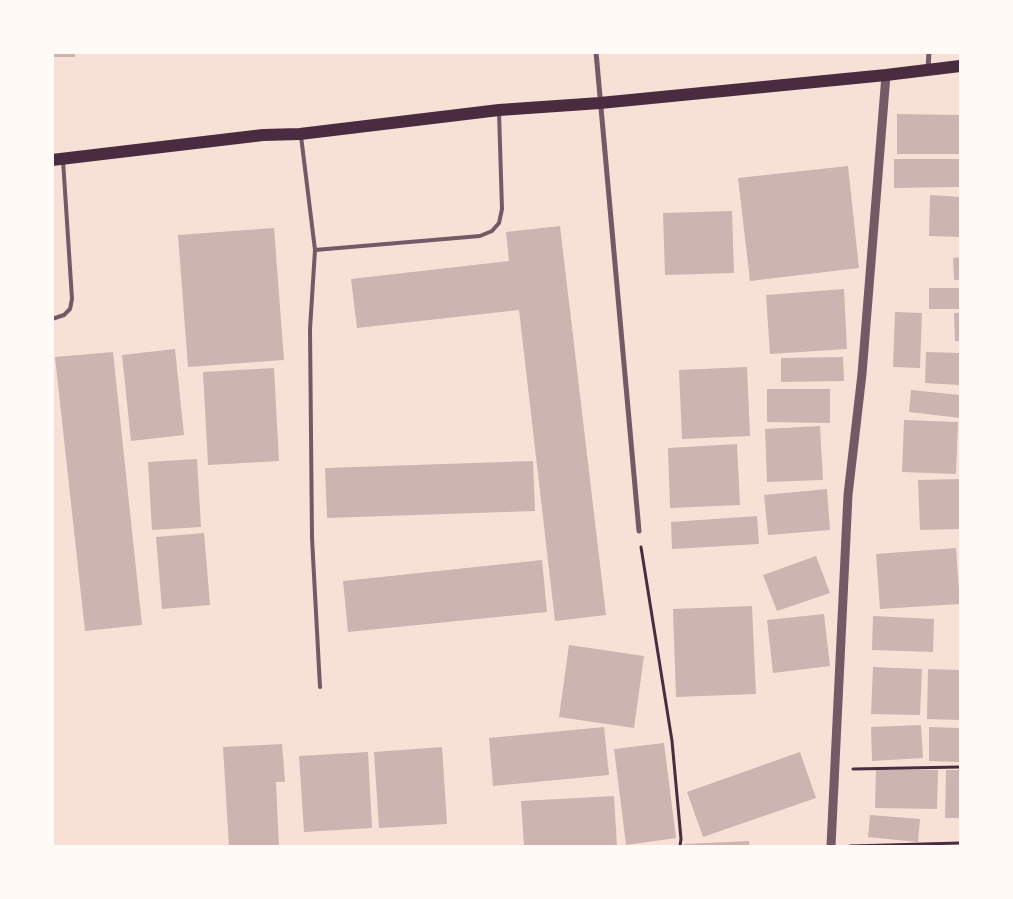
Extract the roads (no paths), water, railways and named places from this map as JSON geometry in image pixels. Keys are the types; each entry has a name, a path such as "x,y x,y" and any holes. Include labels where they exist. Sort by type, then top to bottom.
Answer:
{"main road":[{"path":"58,160 263,135 300,134 499,110 600,103 960,66"}],"street":[{"path":"596,52 639,531"},
{"path":"928,69 929,52"},
{"path":"831,846 848,496 862,374 886,75"}],"lane":[{"path":"315,250 480,236 492,231 499,223 502,209 499,110"},
{"path":"300,134 315,250 310,329 312,538 320,687"},
{"path":"52,319 64,315 70,309 72,299 58,160"}]}
